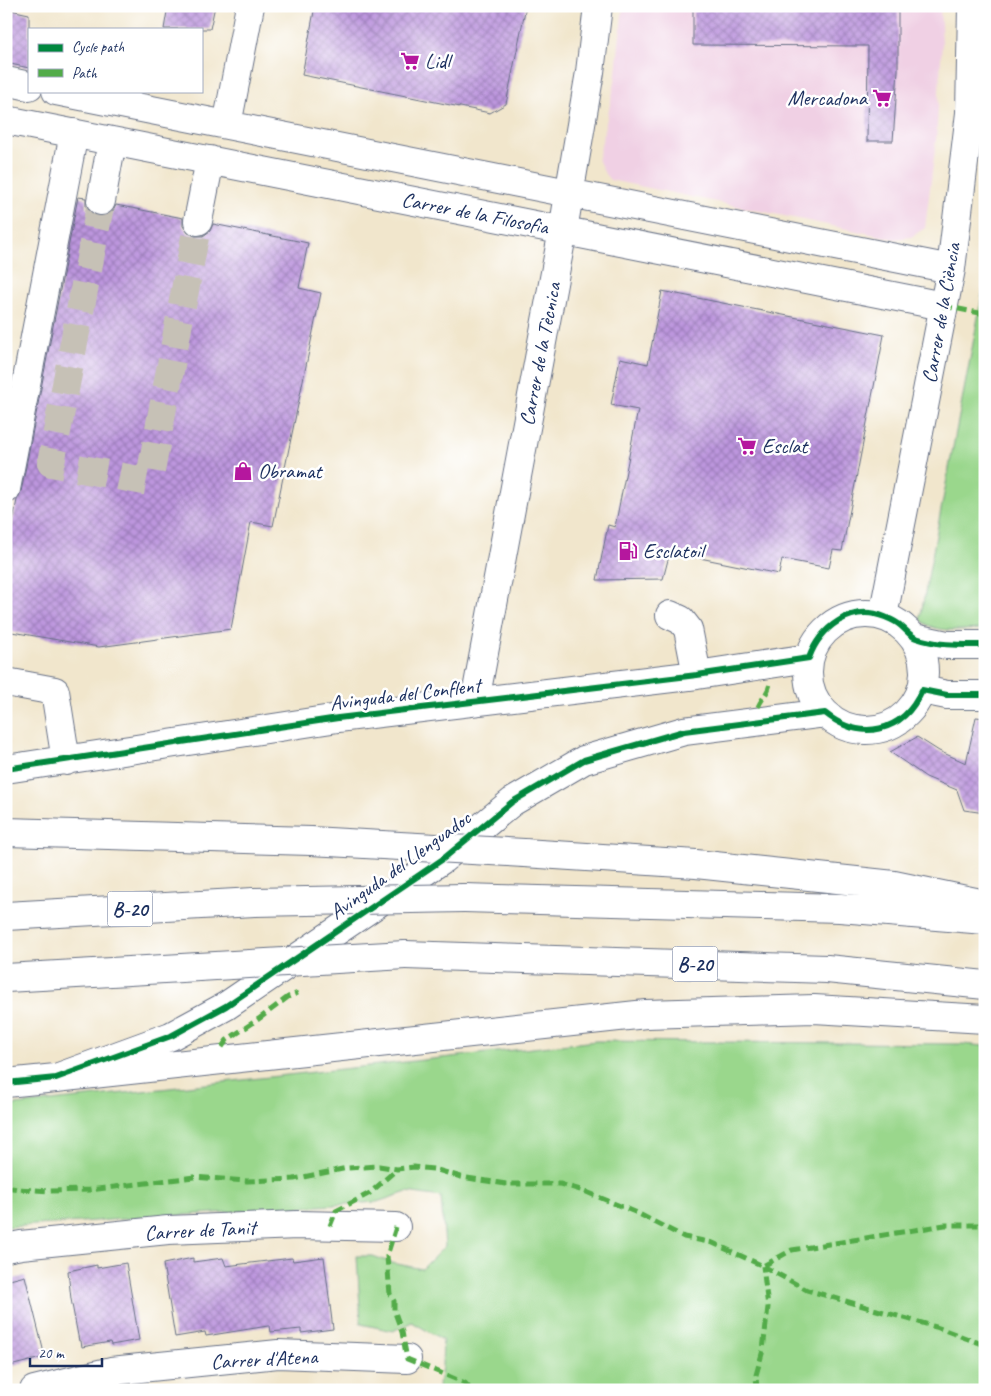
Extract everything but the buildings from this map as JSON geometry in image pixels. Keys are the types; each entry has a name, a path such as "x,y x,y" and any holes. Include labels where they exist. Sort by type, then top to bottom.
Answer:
{"main road":[{"path":"227,125 250,6"},
{"name":"Carrer de la Tècnica","path":"475,701 563,230 590,72 598,6"},
{"name":"Carrer de la Ciència","path":"883,616 951,269 970,113 972,6"},
{"path":"6,81 28,86"},
{"name":"Carrer de la Filosofia","path":"61,92 951,269"},
{"name":"Carrer de la Filosofia","path":"6,120 943,306"},
{"path":"6,489 74,133"},
{"path":"101,201 112,141"},
{"path":"198,221 210,160"},
{"path":"6,389 30,368"},
{"path":"859,614 883,616 900,625 914,638 922,654 924,671 922,690 917,702 900,720 881,729 851,729 837,723 825,713 814,699 808,681 809,658 814,645 825,631 836,622 848,616 859,614"},
{"path":"670,615 681,620 688,629 697,675"},
{"path":"914,638 947,645 985,645"},
{"name":"Avinguda del Conflent","path":"6,770 289,726 475,701 697,675 809,658"},
{"path":"6,682 54,691 66,761"},
{"path":"922,690 947,695 985,695"},
{"name":"Avinguda del Llenguadoc","path":"6,1083 56,1078 172,1036 226,1006 443,859 512,802 584,760 684,731 825,713"},
{"path":"6,832 311,841 696,864 894,885 985,904"},
{"name":"B-20","path":"6,916 254,902 464,898 840,908 985,920"},
{"name":"B-20","path":"6,978 405,955 827,969 985,984"},
{"path":"56,1078 646,1014 814,1009 985,1018"},
{"name":"Carrer de Tanit","path":"6,1248 168,1230 297,1225 396,1227"},
{"name":"Carrer d'Atena","path":"34,1390 112,1371 278,1354 407,1359"}],"shaded area":[{"path":"623,6 940,6 942,43 936,141 925,228 911,237 895,239 610,180 598,159 615,82"}],"green space":[{"path":"985,281 985,629 941,629 926,624 920,619"},
{"path":"596,1041 962,1044 985,1046 985,1390 438,1390 442,1367 443,1340 412,1322 393,1331 361,1324 357,1256 373,1256 392,1263 422,1269 445,1246 441,1197 407,1192 377,1202 6,1227 6,1106"}],"tunnel":[{"path":"101,201 51,463 149,482 198,221"}],"marked path":[{"path":"943,306 985,314"},
{"path":"758,707 770,683"},
{"path":"222,1047 227,1040 288,997 298,993"},
{"path":"6,1187 50,1191 90,1190 194,1177 247,1181 294,1179 347,1168 379,1166 397,1169 414,1167 434,1169 461,1177 506,1184 560,1184 584,1191 635,1212 684,1237 713,1243 763,1266 792,1250 945,1225 985,1225"},
{"path":"330,1226 336,1211 370,1193 397,1169"},
{"path":"396,1227 387,1256 389,1283 390,1294 394,1301 394,1310 402,1332 407,1359 465,1383 471,1390"},
{"path":"763,1266 807,1290 936,1327 985,1345"},
{"path":"757,1390 756,1375 763,1350 768,1307 763,1266"}],"cycle path":[{"path":"6,769 338,718 697,675 809,658 814,647 829,628 838,621 860,613 887,618 898,623 914,637 925,641 985,645"},
{"path":"6,1083 56,1078 171,1036 226,1006 443,859 512,802 584,760 684,731 825,713 853,728 867,730 880,728 892,724 904,716 914,705 922,690 947,695 985,695"}],"place":[{"name":"Lidl","path":"410,61"},
{"name":"Mercadona","path":"882,98"},
{"name":"Esclat","path":"747,446"},
{"name":"Obramat","path":"243,471"},
{"name":"Esclatoil","path":"628,551"}]}
